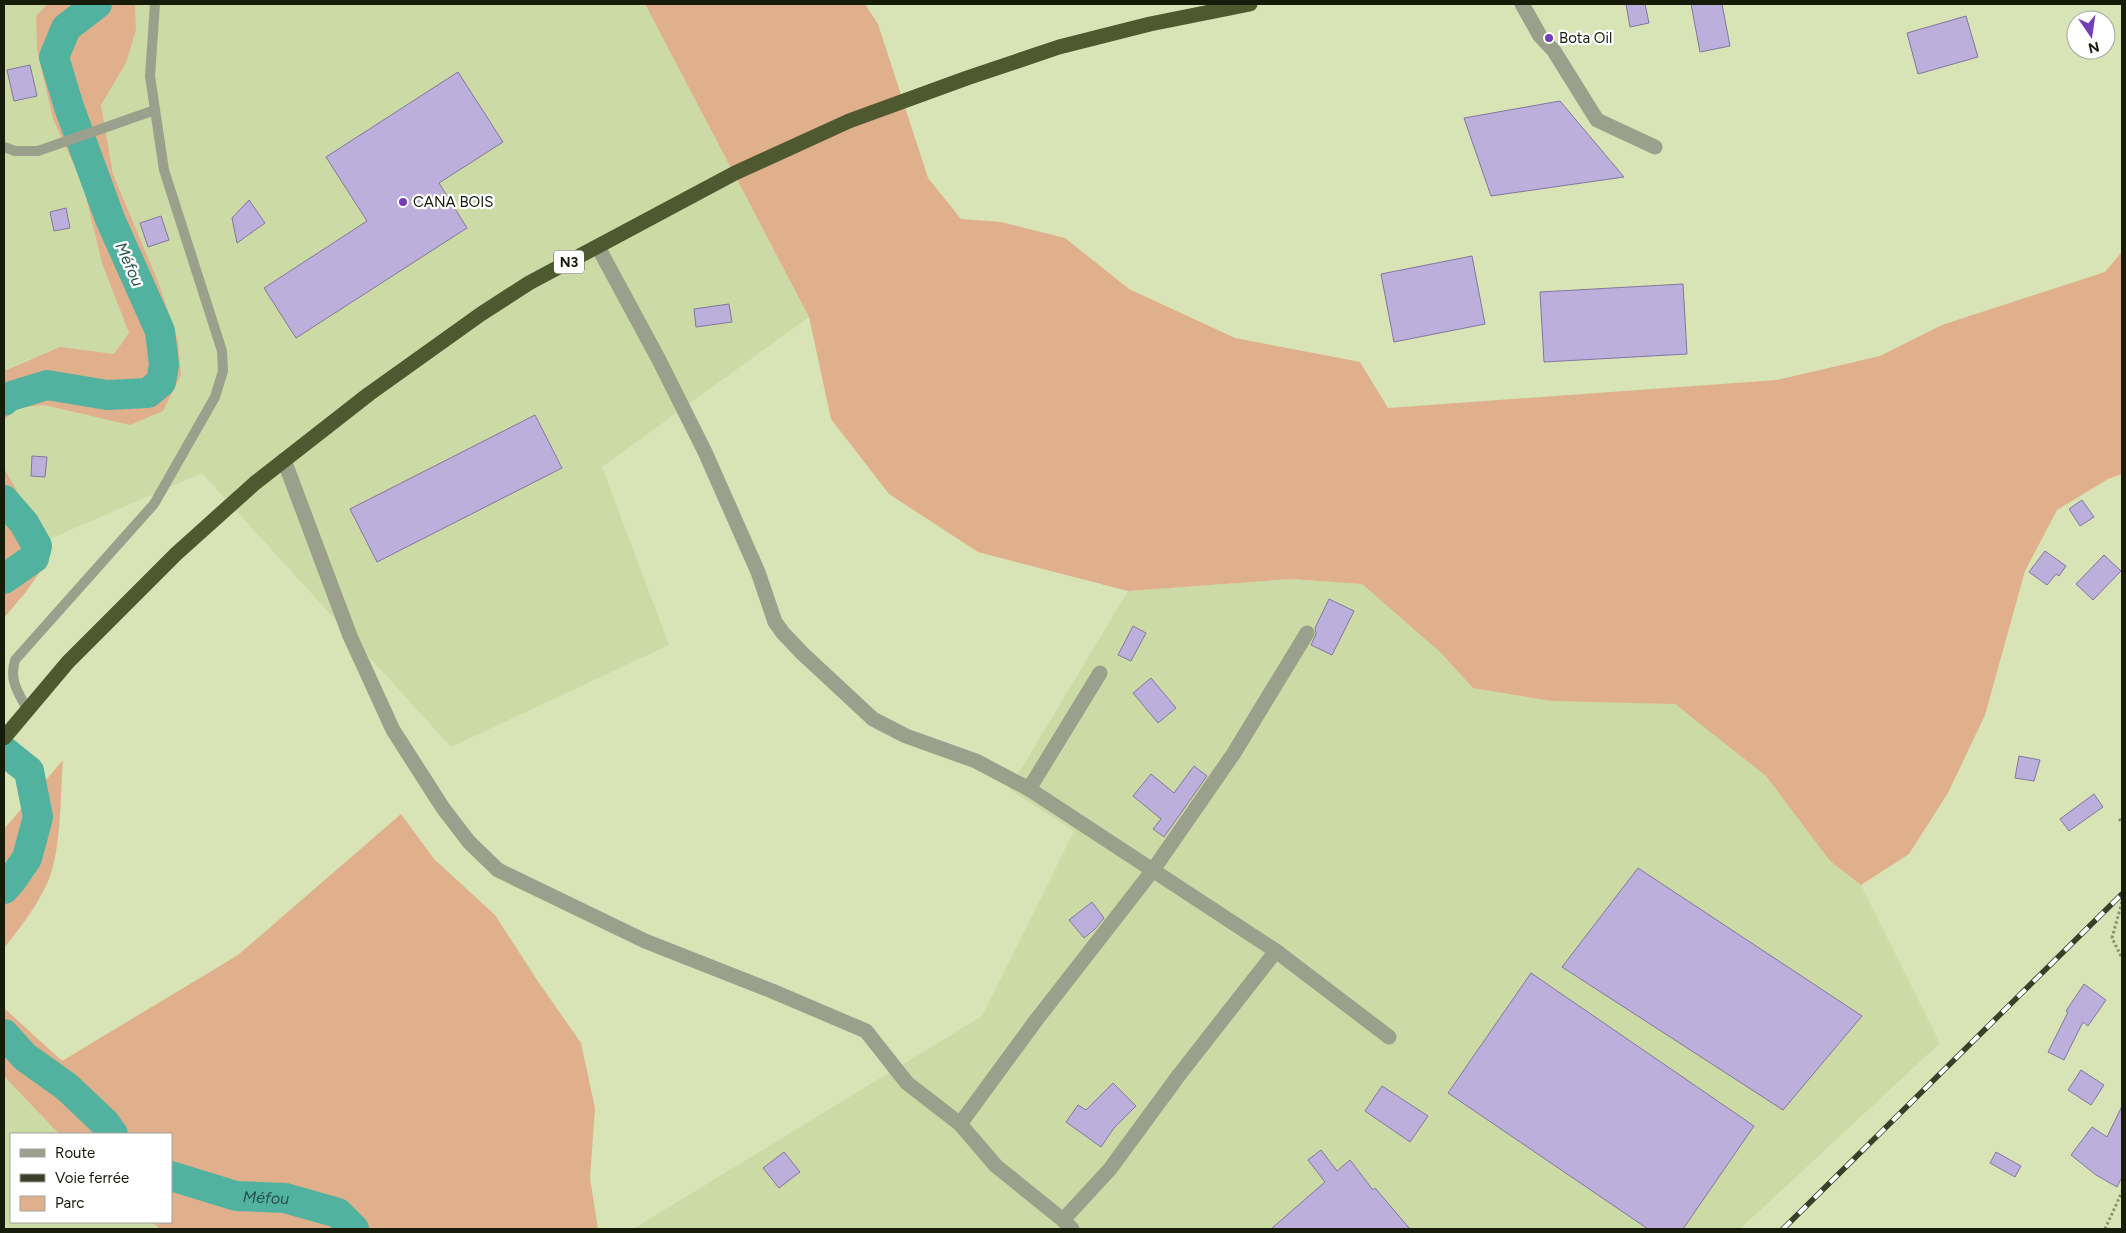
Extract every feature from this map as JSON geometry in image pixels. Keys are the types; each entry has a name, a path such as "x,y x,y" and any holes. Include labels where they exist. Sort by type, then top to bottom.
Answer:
{"highway":[{"name":"N3","path":"7,734 68,662 176,554 284,460 369,394 480,314 529,283 735,173 849,122 966,78 1068,45 1150,24 1250,4"}],"street":[{"path":"1522,4 1540,36 1554,51 1598,120 1655,147"},
{"path":"598,247 659,360 705,452 758,572 775,622 783,634 873,719 906,736 976,761 1029,789 1276,951 1389,1037"},
{"path":"284,460 350,636 393,730 444,808 469,842 498,870 645,941 866,1031 907,1083 960,1124 996,1166 1067,1224 1110,1169 1179,1074 1276,951"},
{"path":"960,1124 1037,1019 1153,870 1234,753 1307,633"},
{"path":"1029,789 1100,673"}],"lane":[{"path":"27,709 14,685 12,672 15,660 154,504 216,397 223,371 222,351 164,170 150,76 155,4"},
{"path":"4,147 15,151 38,151 155,110"}],"path":[{"path":"2122,902 2112,938 2122,958"},
{"path":"2104,1229 2122,1192"}],"shaded area":[{"path":"4,4 47,4 36,16 37,50 53,119 83,185 102,263 129,332 114,354 29,359 4,371"},
{"path":"135,4 645,4 809,317 602,467 669,645 451,747 202,473 45,541 4,468 4,420 18,408 44,405 108,420 159,284 113,174 101,105 126,63 136,30"},
{"path":"1291,579 1362,584 1441,653 1473,688 1552,701 1675,703 1766,776 1830,861 1861,885 1940,1043 1740,1229 633,1229 982,1016 1074,831 1009,789 1128,591"},
{"path":"4,1076 58,1133 10,1133 10,1223 153,1223 162,1229 4,1229"}],"green space":[{"path":"47,4 135,4 136,30 126,63 101,105 113,174 159,284 178,341 181,375 163,411 130,425 44,405 18,408 4,420 4,371 60,347 114,354 129,333 102,263 83,185 53,119 37,50 36,16"},
{"path":"645,4 865,4 878,24 928,178 961,219 1001,222 1065,238 1129,289 1235,338 1360,362 1388,408 1777,380 1880,356 1942,325 2105,272 2122,252 2122,474 2108,479 2057,510 2025,571 1985,715 1948,793 1909,854 1861,885 1830,861 1766,776 1675,704 1552,701 1473,688 1441,653 1362,584 1291,579 1128,591 978,552 889,494 831,419 809,317"},
{"path":"4,468 45,541 49,559 25,593 4,618"},
{"path":"63,760 57,843 51,875 36,904 4,948 4,829"},
{"path":"401,814 434,859 495,915 581,1043 595,1108 590,1178 598,1229 160,1229 153,1223 172,1223 172,1133 58,1133 4,1076 4,1008 62,1061 238,955"}],"building":[{"path":"1626,4 1645,4 1649,23 1630,27"},
{"path":"1691,4 1722,4 1730,46 1700,52"},
{"path":"1966,16 1978,57 1918,74 1907,33"},
{"path":"30,65 37,96 14,101 7,70"},
{"name":"CANA BOIS","path":"458,72 503,142 439,183 467,228 296,338 264,288 367,221 326,157"},
{"path":"1560,101 1624,177 1491,196 1464,118"},
{"path":"249,200 265,223 237,243 232,218"},
{"path":"66,208 70,228 54,231 50,212"},
{"path":"161,216 169,240 148,247 140,223"},
{"path":"1472,256 1485,324 1394,342 1381,274"},
{"path":"1683,284 1687,354 1544,362 1540,292"},
{"path":"729,304 732,322 696,327 694,309"},
{"path":"535,415 562,468 377,562 350,509"},
{"path":"32,456 47,457 45,477 31,476"},
{"path":"2082,500 2094,517 2080,526 2069,509"},
{"path":"2045,551 2066,566 2059,576 2056,574 2047,585 2029,572"},
{"path":"2104,555 2121,571 2093,600 2076,584"},
{"path":"1329,599 1354,611 1332,655 1311,645 1316,634 1315,628"},
{"path":"1133,626 1146,633 1131,661 1118,655"},
{"path":"1151,678 1176,708 1158,723 1133,693"},
{"path":"2019,756 2040,760 2034,781 2015,778"},
{"path":"1194,766 1207,776 1164,837 1153,829 1161,819 1133,796 1151,774 1174,793"},
{"path":"2094,794 2103,807 2069,831 2060,819"},
{"path":"1638,868 1862,1016 1783,1110 1562,967"},
{"path":"1092,902 1104,918 1084,938 1069,920"},
{"path":"1531,973 1754,1126 1683,1229 1648,1229 1448,1093"},
{"path":"2084,984 2106,1000 2088,1026 2083,1022 2064,1060 2048,1052 2068,1012 2066,1011"},
{"path":"2081,1070 2104,1085 2091,1105 2068,1090"},
{"path":"1113,1083 1136,1106 1114,1128 1101,1147 1066,1122 1078,1105 1086,1110"},
{"path":"1382,1086 1428,1116 1410,1142 1365,1111"},
{"path":"2122,1106 2122,1177 2117,1187 2096,1175 2071,1155 2092,1127 2107,1137"},
{"path":"1321,1150 1337,1171 1350,1160 1373,1190 1375,1188 1410,1229 1271,1229 1325,1182 1308,1160"},
{"path":"784,1152 800,1172 779,1188 763,1168"},
{"path":"1996,1152 2021,1166 2015,1177 1990,1163"}],"waterway":[{"name":"Méfou","path":"4,401 8,397 47,385 107,395 148,393 161,382 164,365 160,331 110,219 69,107 54,57 66,28 97,4"},
{"name":"Méfou","path":"4,500 24,523 37,546 34,558 4,579"},
{"name":"Méfou","path":"4,751 29,771 38,817 27,858 4,889"},
{"name":"Méfou","path":"4,1034 25,1057 67,1087 105,1123 112,1133"},
{"name":"Méfou","path":"172,1176 236,1196 285,1198 338,1213 354,1229"}],"railway":[{"path":"1783,1229 2122,894"}],"place":[{"name":"Bota Oil","path":"1549,38"},
{"name":"CANA BOIS","path":"403,202"}]}
